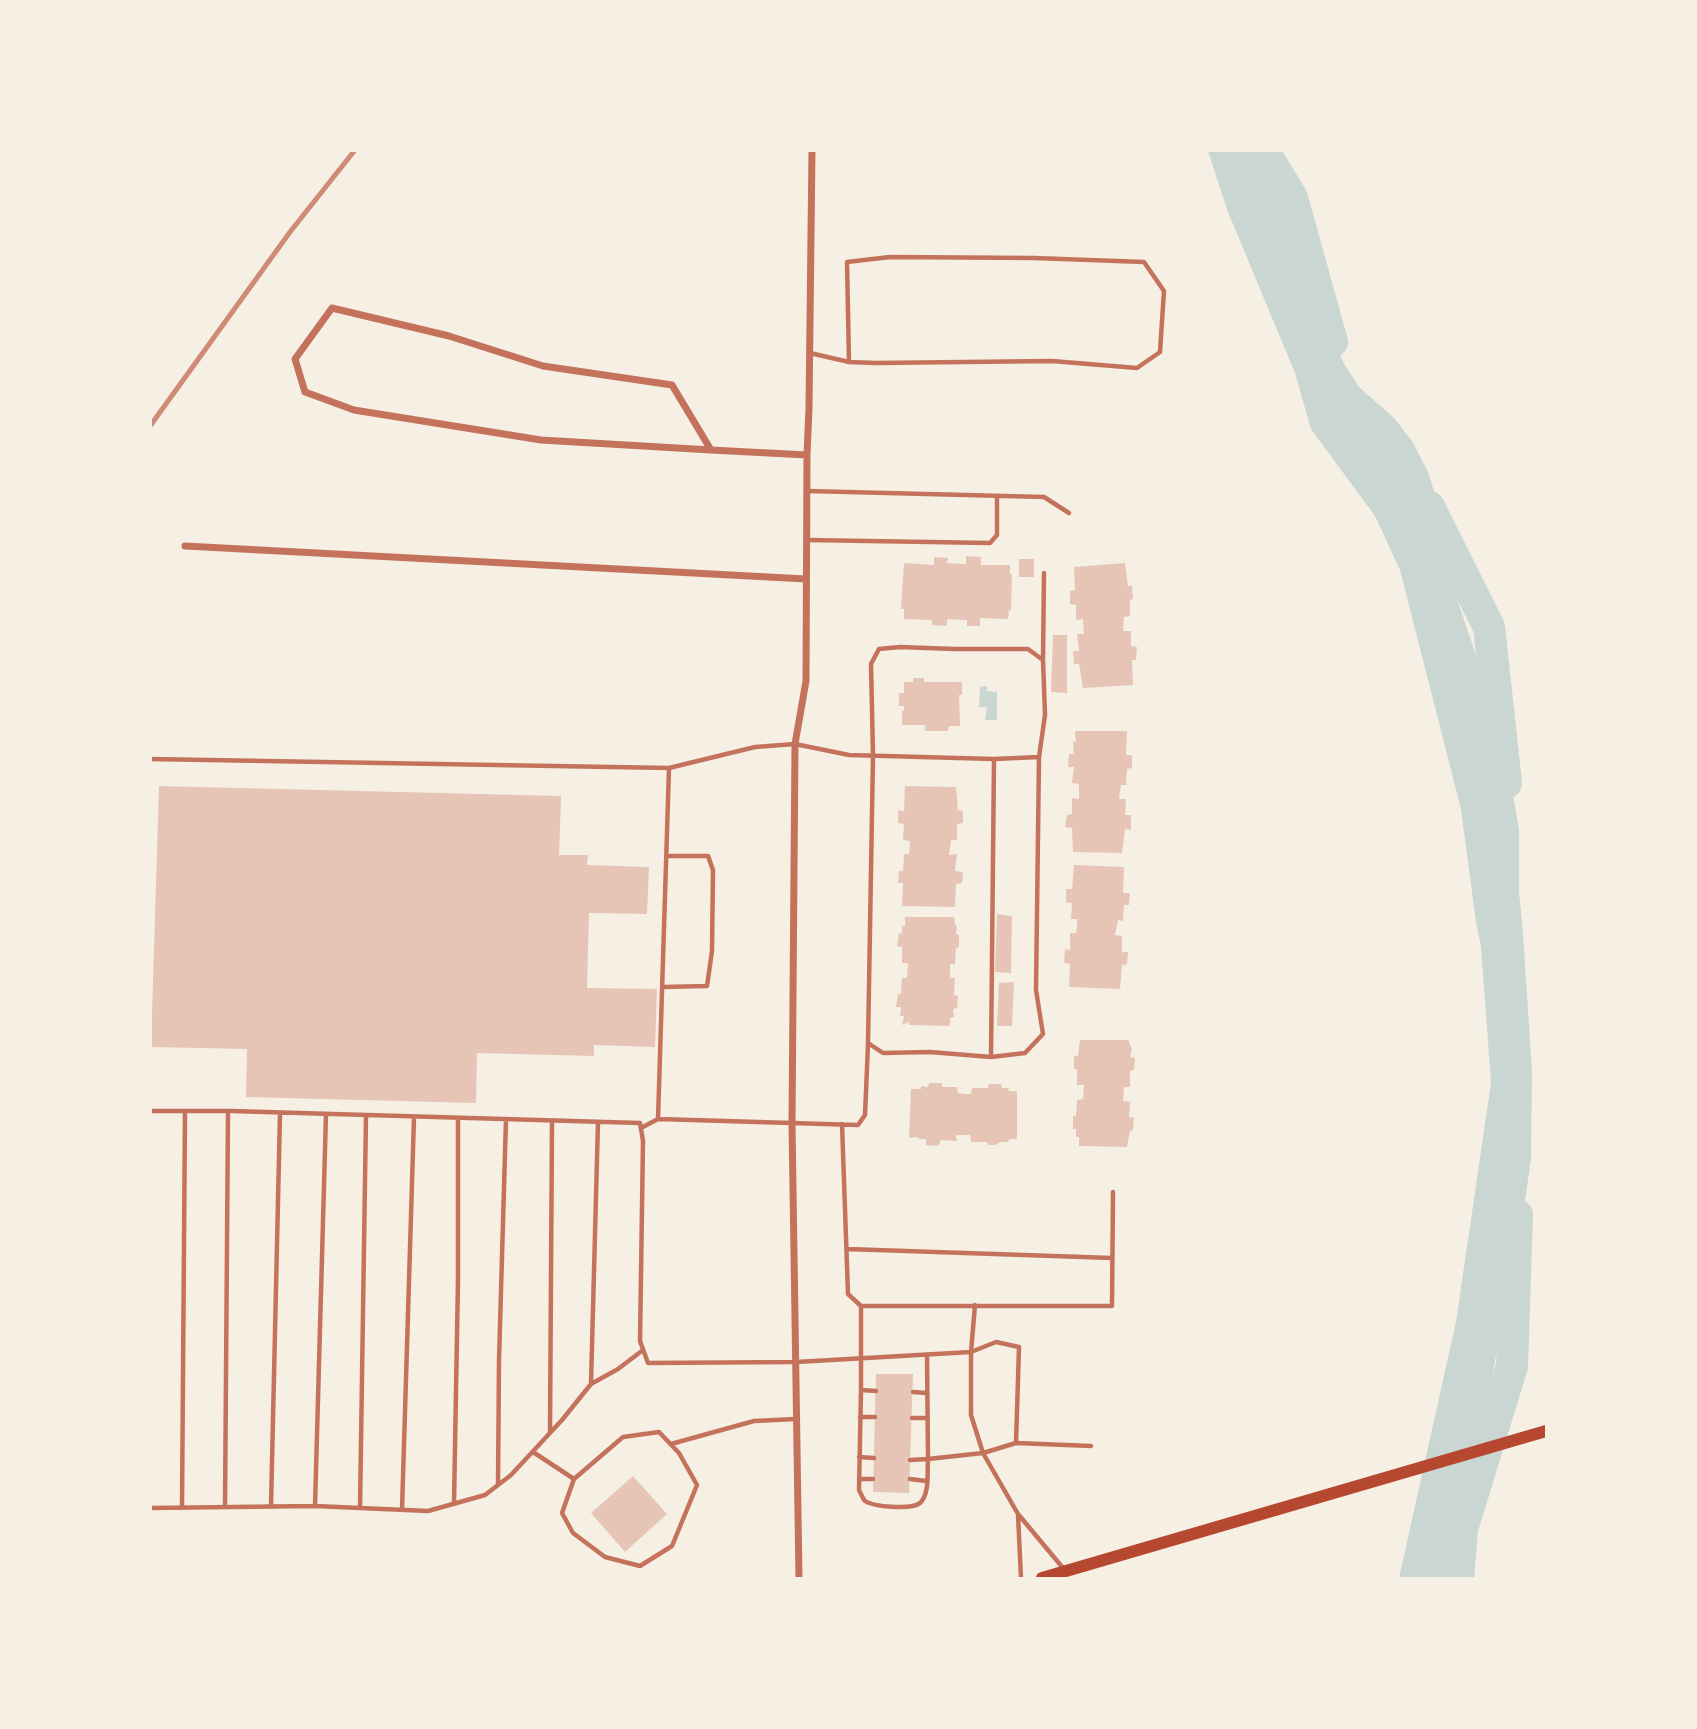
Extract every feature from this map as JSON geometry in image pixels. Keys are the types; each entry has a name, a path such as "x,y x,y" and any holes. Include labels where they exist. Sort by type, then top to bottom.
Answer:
{"main road":[{"path":"1042,1578 1546,1431"}],"street":[{"path":"799,1578 792,1123 795,744 806,681 812,150"},
{"path":"711,450 672,385 543,366 449,336 332,308 295,359 306,392 354,410 541,440 711,450 807,455"},
{"path":"185,546 806,579"}],"lane":[{"path":"810,353 849,362 1052,361 1137,368 1160,352 1164,291 1144,262 890,257 847,262 849,362"},
{"path":"807,491 1044,497 1069,513"},
{"path":"806,540 990,543 997,536 997,496"},
{"path":"868,1043 883,1053 930,1052 991,1057 1024,1054 1043,1034 1036,990 1039,757 1045,715 1044,573"},
{"path":"641,1128 658,1119 858,1125 865,1115 867,1086 873,756 871,664 879,649 900,648 1028,649 1043,660"},
{"path":"150,760 669,768 755,747 795,744 849,755 994,759 1039,757"},
{"path":"991,1057 994,759"},
{"path":"658,1119 669,768"},
{"path":"662,987 706,986 712,951 713,870 708,856 667,856"},
{"path":"150,1111 280,1112 640,1123 643,1141 640,1341 648,1363 796,1362 927,1356 971,1352 996,1342 1019,1347 1016,1443"},
{"path":"182,1508 185,1111"},
{"path":"225,1507 228,1111"},
{"path":"271,1507 280,1112"},
{"path":"315,1506 326,1114"},
{"path":"360,1508 366,1116"},
{"path":"402,1510 414,1117"},
{"path":"454,1504 458,1118"},
{"path":"498,1484 506,1119"},
{"path":"550,1433 552,1121"},
{"path":"592,1384 598,1122"},
{"path":"842,1124 848,1294 861,1306 1112,1306 1113,1192"},
{"path":"847,1249 1112,1258"},
{"path":"975,1305 971,1352 971,1415 983,1453 1018,1514 1065,1572"},
{"path":"861,1306 859,1490 863,1499 873,1505 911,1507 919,1504 925,1496 928,1459 927,1356"},
{"path":"150,1508 315,1506 428,1511 485,1495 511,1475 592,1384 643,1350"},
{"path":"861,1390 876,1391"},
{"path":"913,1392 927,1393"},
{"path":"860,1417 875,1417"},
{"path":"912,1418 928,1418"},
{"path":"671,1444 754,1421 797,1419"},
{"path":"659,1432 679,1453 698,1485 672,1546 640,1566 605,1557 573,1533 562,1513 574,1479 623,1437 659,1432"},
{"path":"910,1460 983,1453 1016,1443 1091,1446"},
{"path":"533,1452 574,1479"},
{"path":"859,1457 874,1458"},
{"path":"859,1479 873,1479"},
{"path":"910,1479 927,1481"},
{"path":"1018,1514 1021,1578"}],"shaded area":[{"path":"1208,151 1275,151 1291,212 1334,342 1344,364 1359,387 1394,418 1412,441 1428,472 1445,527 1457,599 1505,753 1519,829 1519,892 1532,1071 1531,1159 1519,1242 1452,1578 1399,1578 1456,1322 1491,1083 1481,946 1461,809 1400,570 1375,516 1311,429 1295,373 1228,212"},
{"path":"987,686 987,691 997,692 997,720 985,720 987,707 979,707 980,687"}],"building":[{"path":"966,556 981,557 981,565 1010,565 1011,611 1009,610 1008,619 980,618 980,626 967,626 967,620 947,619 947,626 932,625 932,620 904,619 904,609 901,609 904,563 934,565 934,557 948,558 947,563 966,564"},
{"path":"1019,559 1034,559 1034,577 1019,577"},
{"path":"1125,563 1133,599 1130,600 1130,616 1124,617 1123,631 1131,631 1131,646 1137,647 1136,660 1132,660 1133,685 1083,688 1079,664 1074,664 1073,651 1079,651 1077,634 1084,634 1083,619 1076,620 1076,605 1070,604 1070,591 1075,590 1074,567"},
{"path":"1053,635 1067,635 1067,693 1051,692"},
{"path":"913,678 924,678 924,682 962,682 962,695 959,695 960,726 949,726 948,731 925,731 925,725 902,725 904,706 899,706 899,693 904,693 904,682 913,682"},
{"path":"1075,731 1127,731 1126,755 1132,755 1132,768 1127,769 1126,785 1121,785 1119,799 1126,799 1125,815 1131,815 1131,830 1125,829 1122,853 1073,852 1072,828 1065,827 1067,815 1072,814 1072,798 1079,799 1079,784 1072,783 1074,767 1068,767 1069,754 1074,754"},
{"path":"159,786 561,796 559,855 588,855 587,865 649,867 647,914 589,913 587,988 657,989 655,1047 594,1045 594,1056 477,1053 476,1103 246,1097 247,1049 151,1047"},
{"path":"905,786 956,787 958,810 963,811 963,823 957,824 957,840 951,840 949,855 957,854 955,871 963,872 962,883 956,884 955,907 902,906 903,883 898,883 899,871 903,871 904,854 909,854 910,841 903,840 904,824 898,823 898,810 904,811"},
{"path":"1074,865 1124,867 1123,893 1130,893 1129,905 1124,905 1123,921 1118,920 1115,935 1122,936 1122,952 1128,952 1127,964 1122,965 1120,989 1069,987 1070,964 1064,963 1065,949 1070,950 1070,933 1076,933 1077,919 1071,919 1072,903 1066,902 1066,889 1072,889"},
{"path":"997,914 1012,916 1011,973 995,972"},
{"path":"905,917 954,917 959,947 956,948 955,964 950,964 950,978 955,978 954,995 958,996 957,1008 953,1009 954,1017 950,1018 950,1026 909,1025 909,1022 902,1025 904,1016 900,1016 901,1007 896,1007 898,994 901,994 902,978 907,978 908,963 902,963 902,947 897,946 899,933 902,934 902,926 905,926"},
{"path":"1014,982 1012,1026 997,1026 999,983"},
{"path":"1080,1040 1128,1040 1132,1049 1130,1057 1135,1058 1134,1070 1130,1071 1130,1087 1124,1087 1123,1101 1130,1102 1129,1117 1134,1118 1127,1147 1079,1146 1079,1137 1076,1137 1076,1129 1073,1129 1073,1116 1076,1116 1077,1100 1083,1099 1084,1085 1077,1085 1077,1069 1074,1069 1074,1056 1078,1056"},
{"path":"929,1083 942,1083 942,1087 957,1087 958,1093 965,1094 971,1094 972,1088 988,1088 989,1084 1001,1084 1002,1088 1009,1088 1008,1091 1017,1091 1017,1139 988,1145 987,1142 971,1142 970,1135 956,1135 957,1141 941,1140 939,1145 933,1146 926,1145 926,1139 909,1138 911,1089 928,1087"},
{"path":"876,1374 913,1374 909,1493 873,1492"},
{"path":"633,1476 667,1514 625,1552 591,1513"}],"waterway":[{"path":"1263,150 1292,198 1332,342"},
{"path":"1429,507 1489,627 1506,783"},
{"path":"1458,1578 1462,1529 1512,1366 1517,1215"}],"railway":[{"path":"150,426 290,232 355,150"}]}
